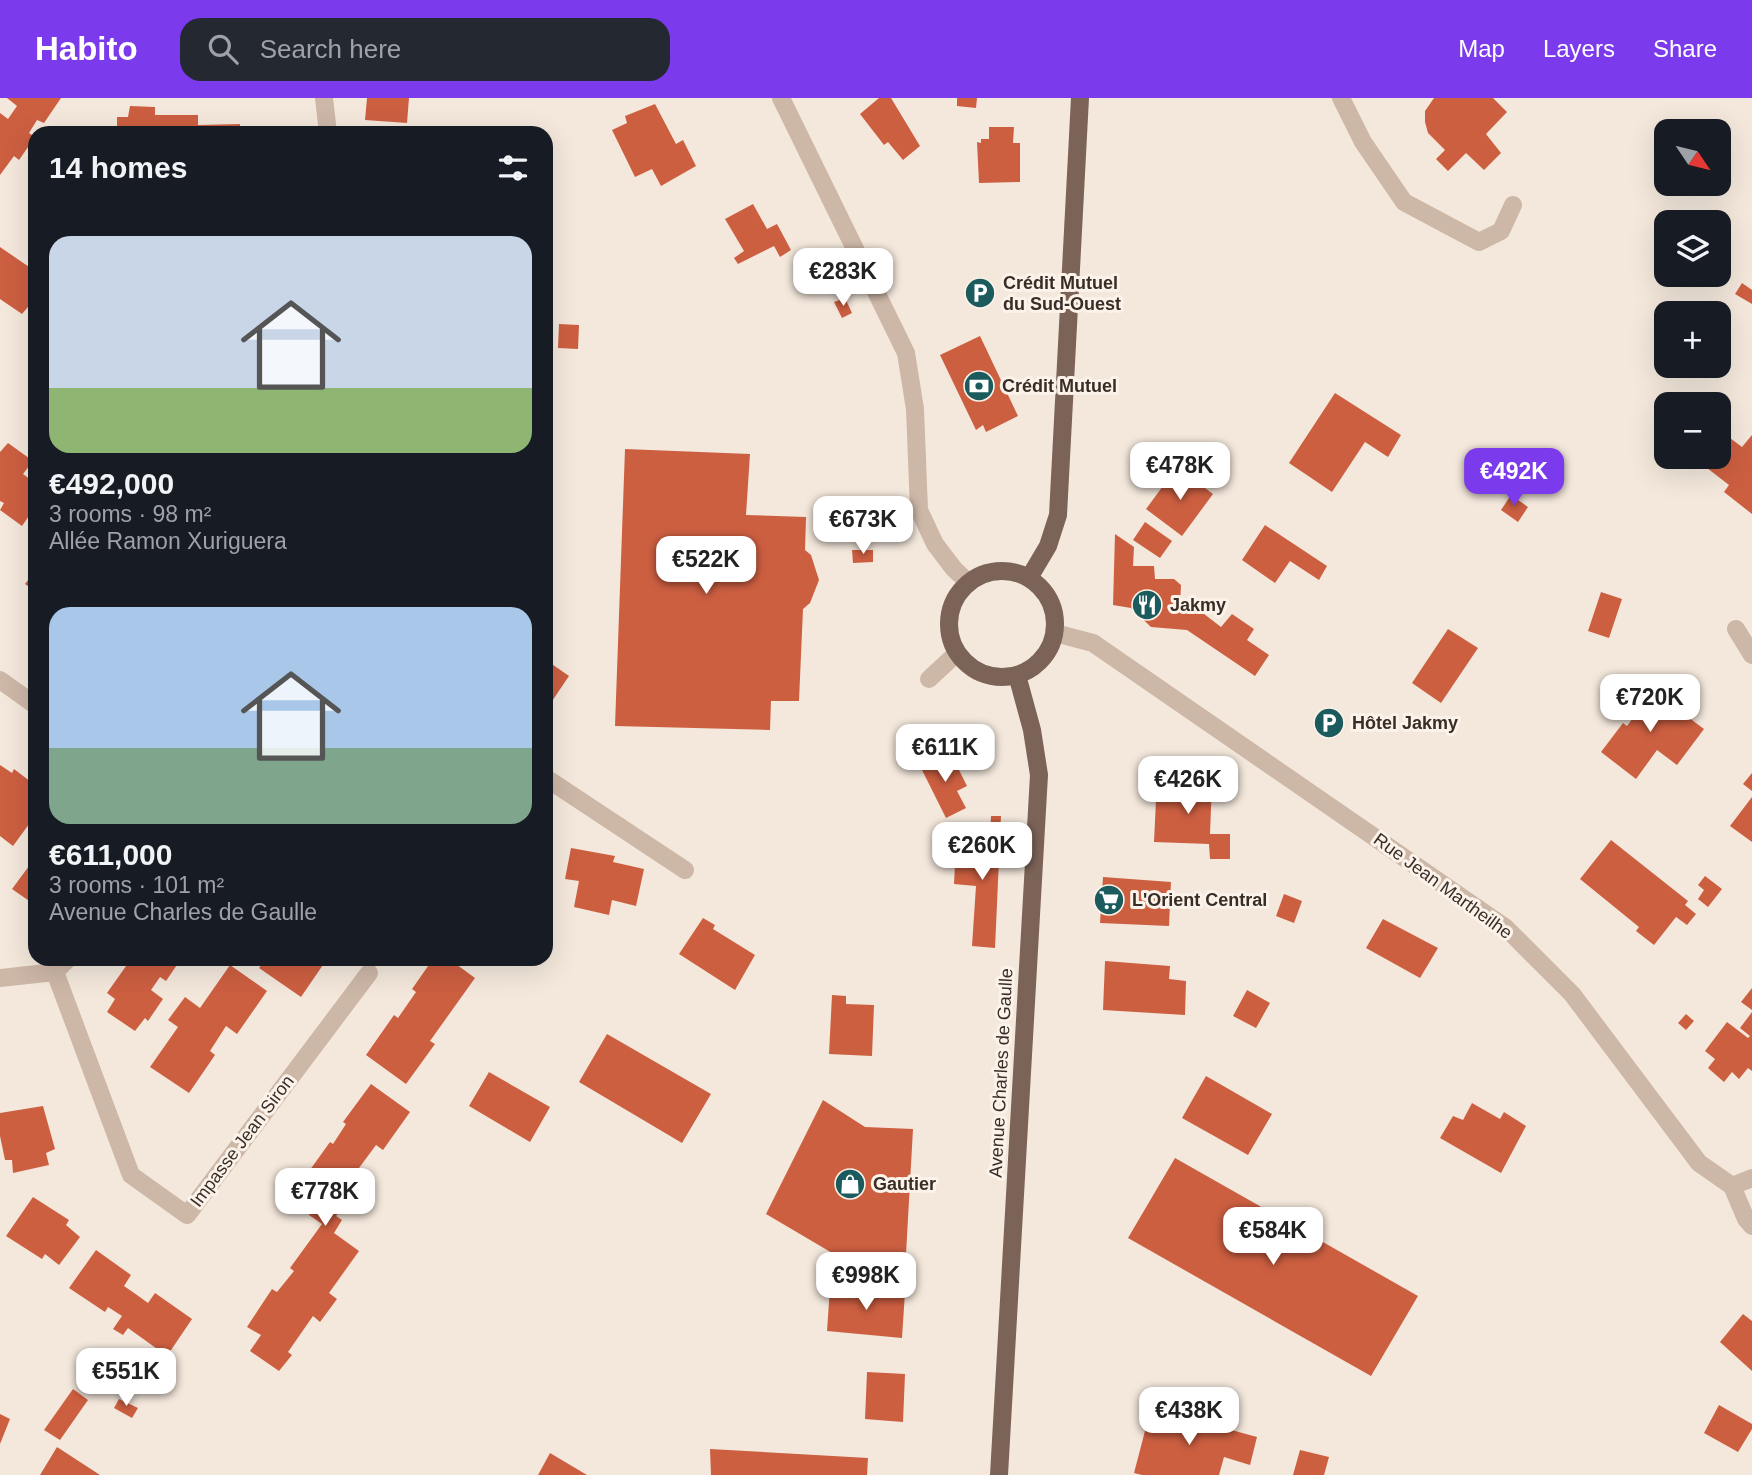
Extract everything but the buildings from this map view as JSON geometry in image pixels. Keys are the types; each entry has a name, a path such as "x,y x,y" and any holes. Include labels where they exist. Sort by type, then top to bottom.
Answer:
{"main road":[{"path":"1029,578 1048,546 1058,515 1080,98"},
{"path":"1014,572 1029,578 1051,601 1055,617 1055,633 1042,660 1017,676 983,674 968,666 950,639 949,616 957,594 968,582 982,574 1014,572"},
{"name":"Avenue Charles de Gaulle","path":"999,1475 1039,775 1032,730 1017,676"}],"street":[{"path":"324,98 327,126"},
{"path":"781,98 906,354 915,409 919,510 935,544 968,582"},
{"path":"1341,98 1363,142 1404,202 1479,242 1501,231 1513,205"},
{"path":"1736,629 1752,655"},
{"name":"Rue Jean Martheilhe","path":"1055,633 1093,643 1506,928 1572,994 1699,1163 1732,1186"},
{"path":"929,680 957,653"},
{"path":"0,680 28,700"},
{"path":"553,783 685,870"},
{"path":"0,978 55,972 61,966"},
{"name":"Impasse Jean Siron","path":"55,972 131,1175 187,1216 369,973"},
{"path":"1752,1178 1732,1186 1746,1219 1752,1226"}],"place":[{"name":"Crédit Mutuel du Sud-Ouest","path":"980,293"},
{"name":"Crédit Mutuel","path":"979,386"},
{"name":"Jakmy","path":"1147,605"},
{"name":"Hôtel Jakmy","path":"1329,723"},
{"name":"L'Orient Central","path":"1109,900"},
{"name":"Gautier","path":"850,1184"}]}
